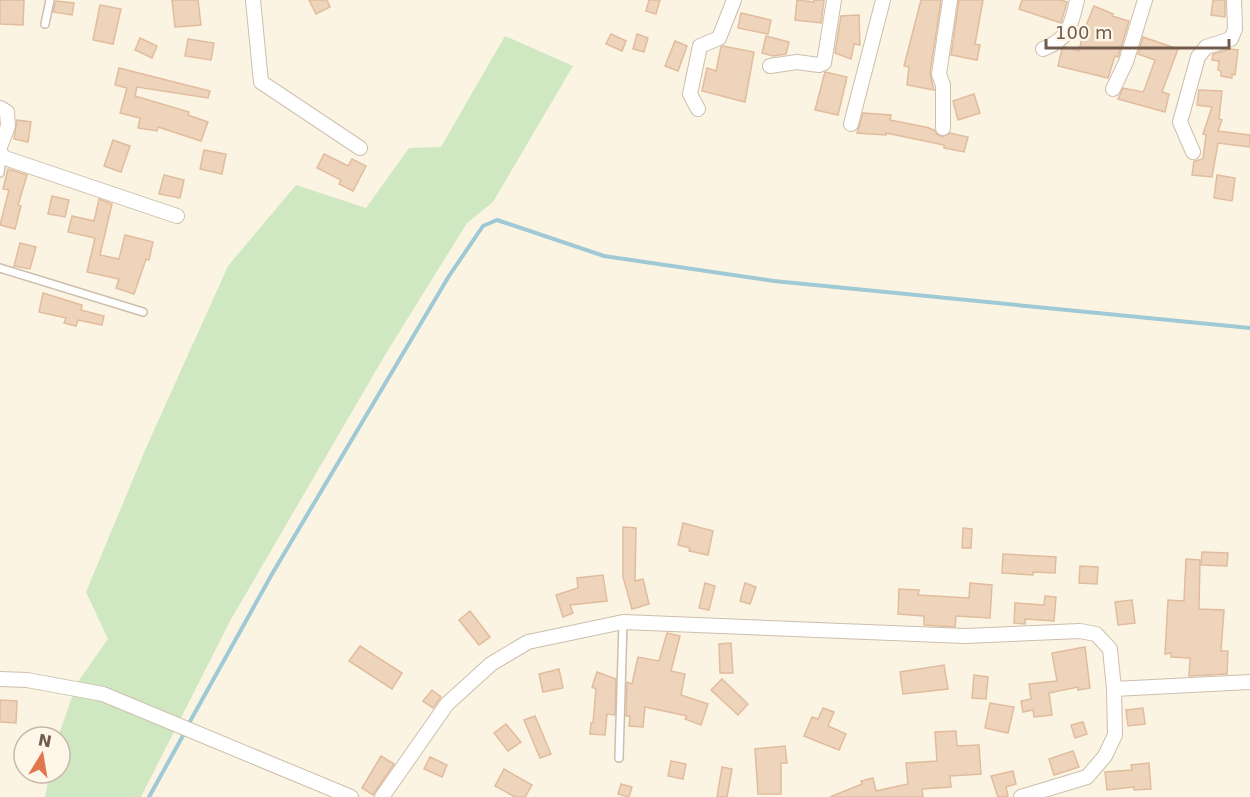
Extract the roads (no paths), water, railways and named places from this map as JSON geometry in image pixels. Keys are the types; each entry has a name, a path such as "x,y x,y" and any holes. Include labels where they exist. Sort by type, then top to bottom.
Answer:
{"street":[{"path":"253,0 261,82 360,148"},
{"path":"698,109 690,94 700,46 719,38 734,0"},
{"path":"770,66 797,62 819,65 824,63 834,0"},
{"path":"851,124 883,0"},
{"path":"943,128 943,85 939,74 950,0"},
{"path":"1043,49 1065,37 1077,0"},
{"path":"1113,89 1126,62 1145,0"},
{"path":"1193,152 1180,122 1198,57 1206,46 1231,39 1235,29 1234,0"},
{"path":"0,108 7,112 8,126 1,152 177,216"},
{"path":"382,797 447,704 491,664 528,642 623,622 965,636 1080,631 1096,634 1110,648 1115,735 1105,756 1087,777 1021,797"},
{"path":"0,679 27,680 103,694 351,797"},
{"path":"1114,689 1250,682"}],"lane":[{"path":"45,24 50,0"},
{"path":"0,173 1,152"},
{"path":"0,267 143,312"},
{"path":"619,759 623,622"}],"waterway":[{"path":"188,725 272,574 449,276 483,226 497,220 604,256 774,281 1250,328"},
{"path":"149,797 185,732"}]}
